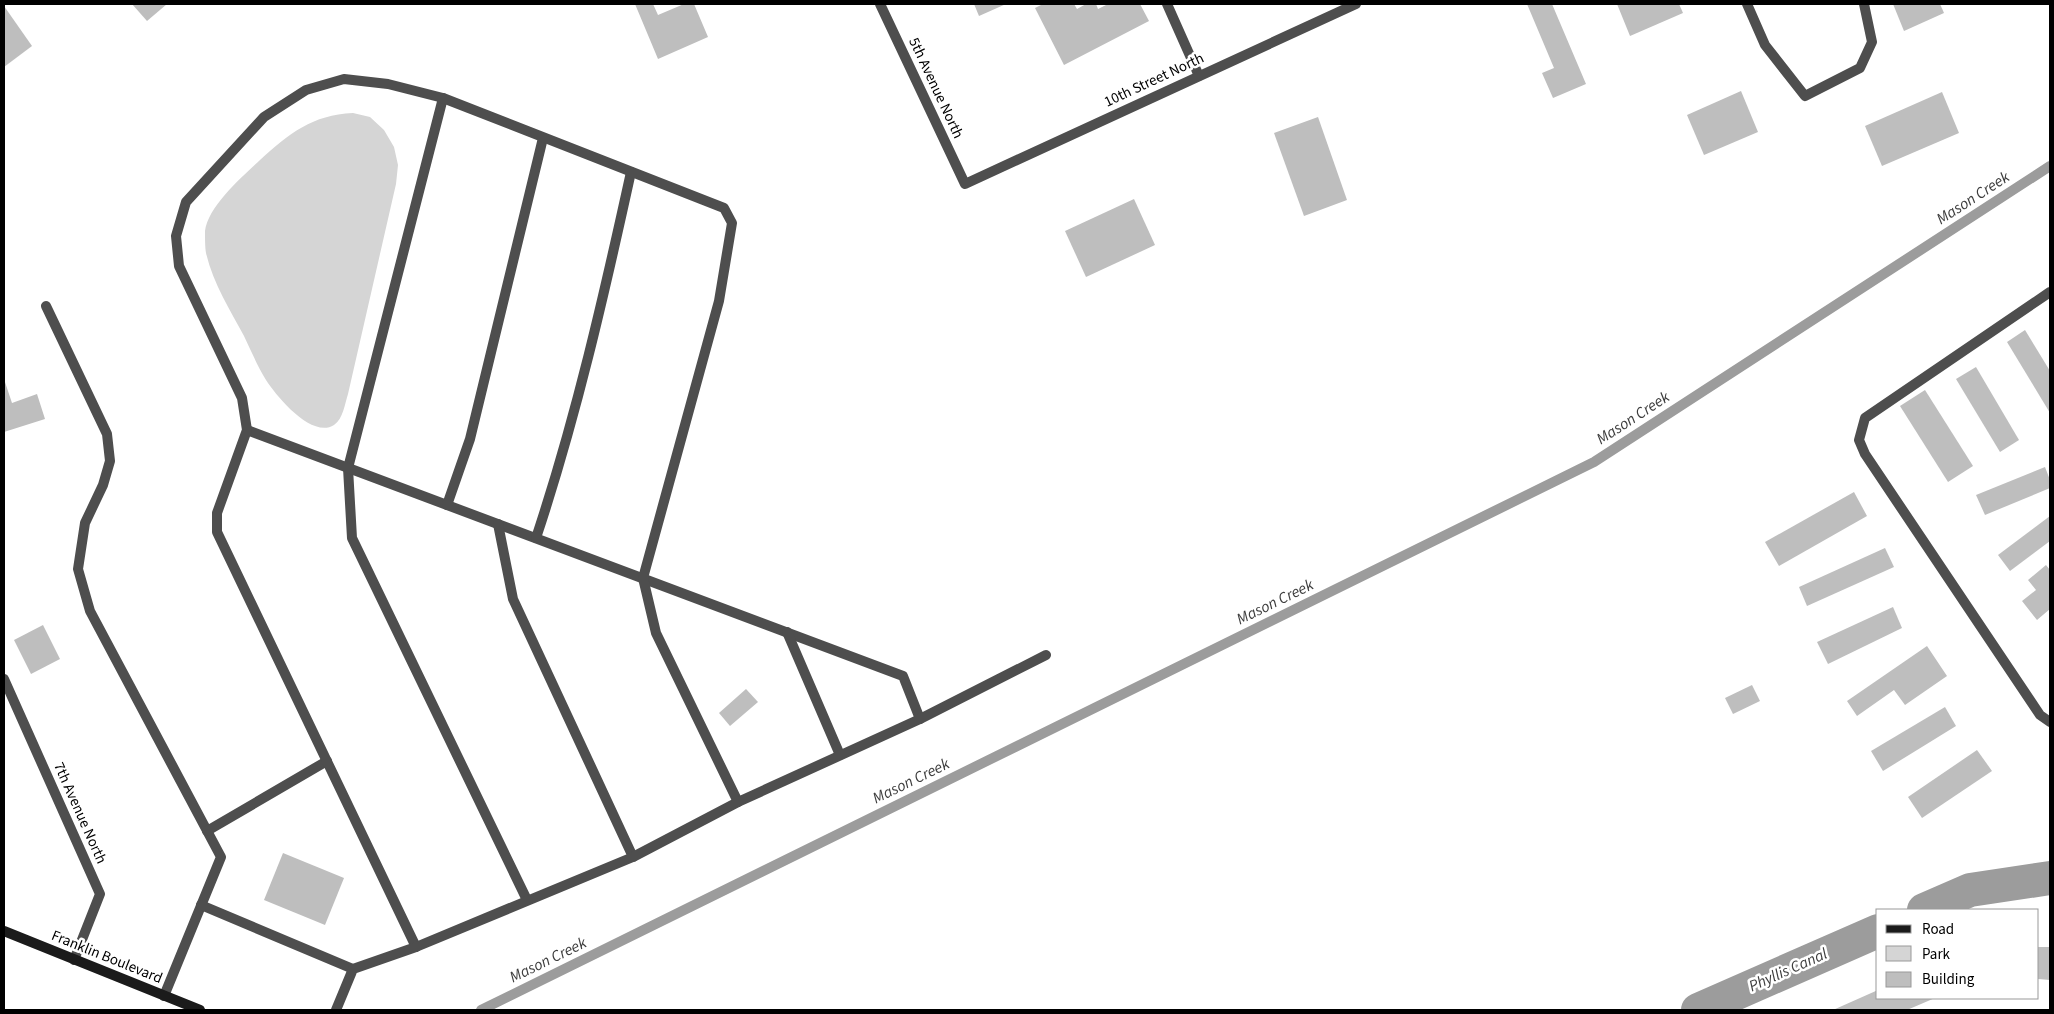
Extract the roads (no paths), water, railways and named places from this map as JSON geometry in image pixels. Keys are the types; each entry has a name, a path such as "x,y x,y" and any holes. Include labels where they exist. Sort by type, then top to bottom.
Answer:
{"main road":[{"name":"Franklin Boulevard","path":"4,931 200,1010"}],"street":[{"name":"5th Avenue North","path":"880,4 964,184"},
{"path":"1167,4 1199,76"},
{"name":"10th Street North","path":"964,184 1356,4"},
{"path":"1746,4 1765,45 1805,96 1860,68 1872,42 1864,4"},
{"path":"416,947 217,532 217,513 247,430 242,398 179,266 176,236 186,202 264,117 306,90 344,79 388,84 442,98 724,208 732,223 720,301 643,578 656,633 738,802"},
{"path":"442,98 348,468 352,538 527,900"},
{"path":"447,505 470,440 543,138"},
{"path":"536,538 559,468 606,286 631,172"},
{"path":"2050,292 1865,418 1859,440 1865,454 2040,715 2050,722"},
{"path":"46,306 106,434 110,461 103,485 85,523 78,569 90,611 221,857 164,996"},
{"path":"247,430 903,676 920,719"},
{"path":"498,524 513,599 633,856"},
{"path":"786,632 840,755"},
{"path":"201,905 353,969 416,947 633,856 738,802 920,719 1046,655"},
{"name":"7th Avenue North","path":"4,680 100,894 74,960"},
{"path":"207,830 327,761"},
{"path":"336,1010 353,969"}],"waterway":[{"name":"Mason Creek","path":"481,1010 1594,462 2050,166"},
{"name":"Phyllis Canal","path":"1926,909 1970,890 2050,878"},
{"name":"Phyllis Canal","path":"1698,1010 1876,932"}]}
